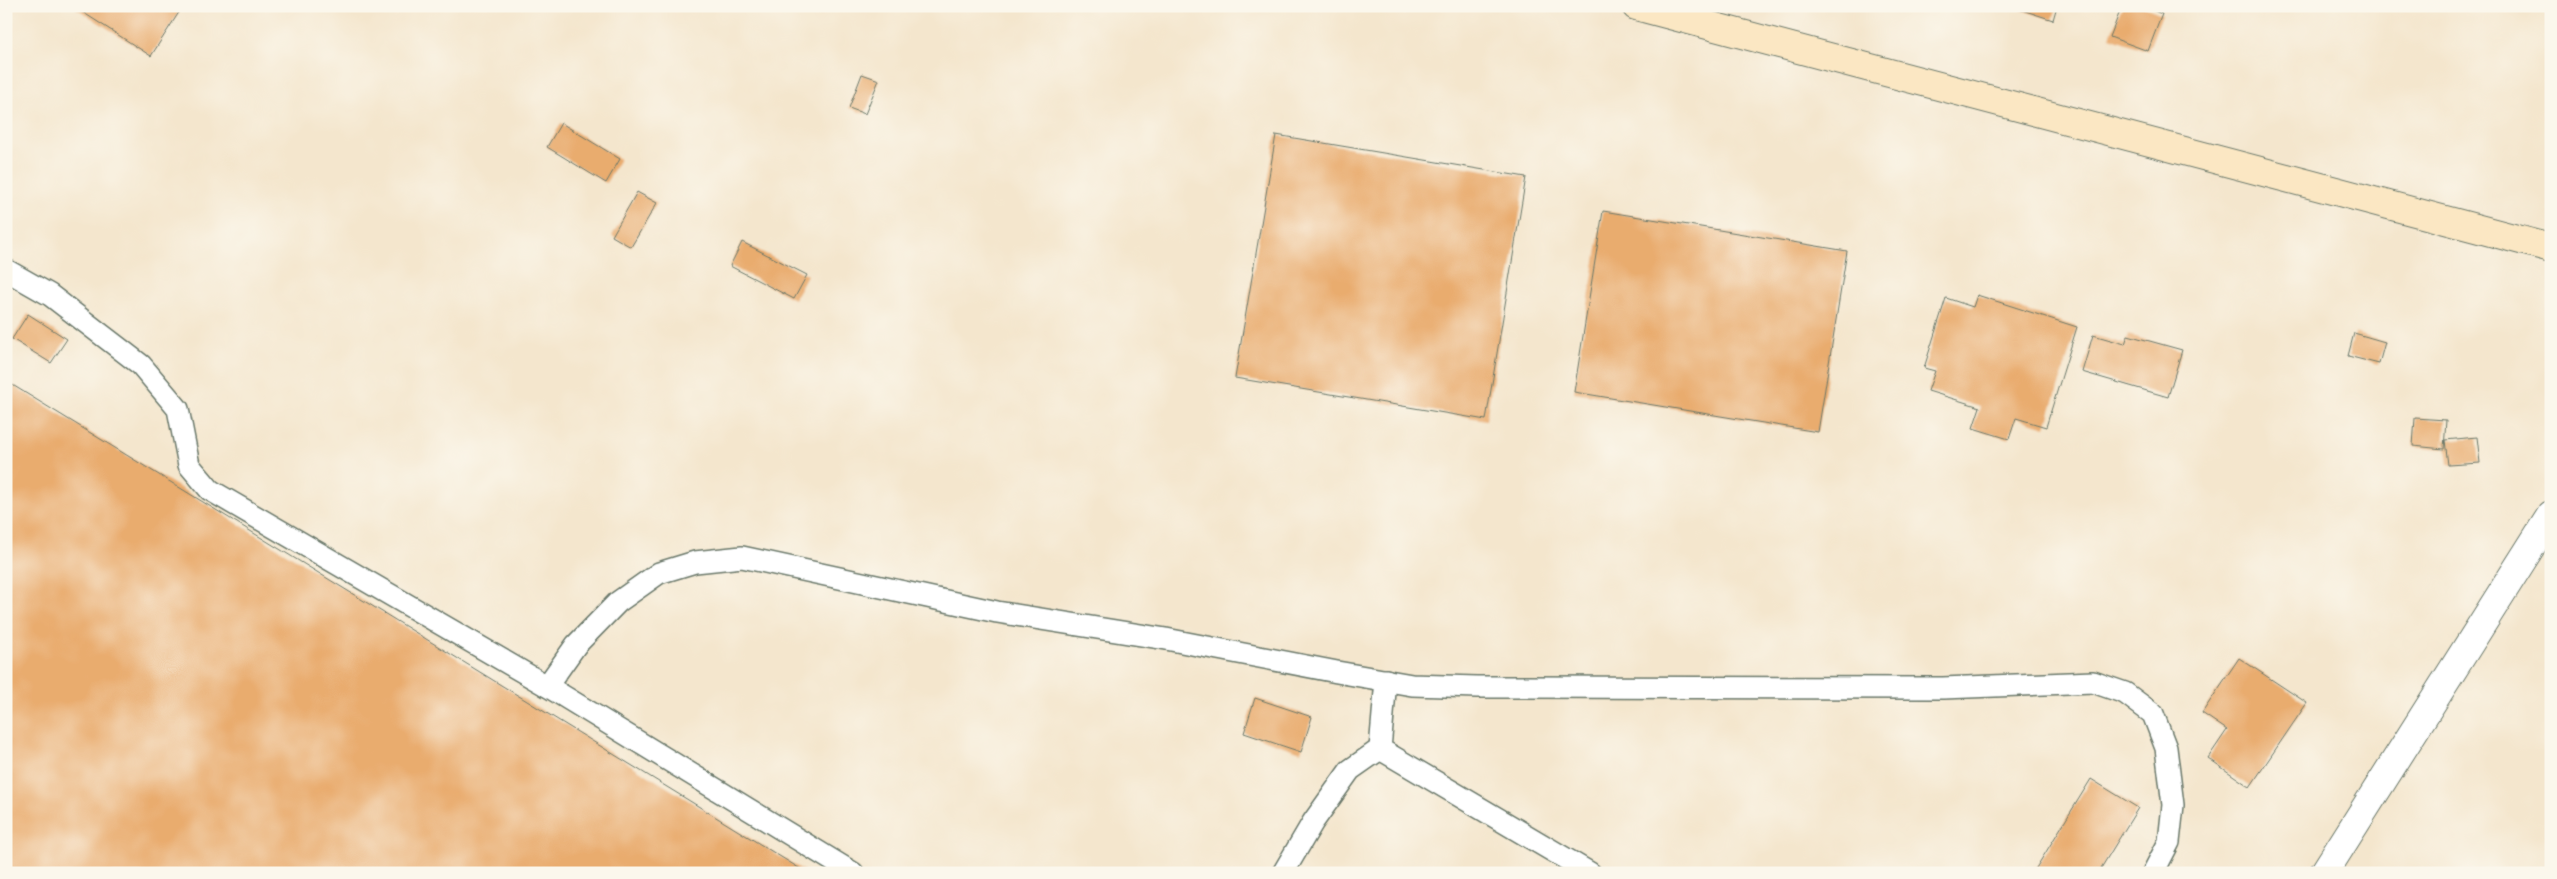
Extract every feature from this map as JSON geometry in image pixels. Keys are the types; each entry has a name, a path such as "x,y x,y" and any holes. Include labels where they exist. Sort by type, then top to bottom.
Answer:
{"main road":[{"path":"1636,6 2551,248"}],"street":[{"path":"2324,873 2551,515"}],"lane":[{"path":"6,270 50,295 140,365 178,409 189,465 210,490 547,686 853,873"},
{"path":"547,686 576,644 618,602 660,573 695,562 742,557 997,612 1166,639 1412,684 1477,687 1943,688 2093,682 2125,693 2153,714 2166,748 2173,805 2169,842 2153,873"},
{"path":"1380,749 1386,680"},
{"path":"1283,873 1313,822 1350,770 1380,749"},
{"path":"1380,749 1590,873"}],"building":[{"path":"73,6 183,6 151,56"},
{"path":"2016,6 2057,6 2053,20 2016,8"},
{"path":"2122,6 2142,6 2162,14 2148,51 2110,37"},
{"path":"862,74 879,80 865,114 849,108"},
{"path":"561,123 620,159 606,183 547,147"},
{"path":"1276,135 1526,177 1486,420 1235,378"},
{"path":"637,192 657,203 631,247 612,236"},
{"path":"1603,211 1847,251 1818,432 1574,392"},
{"path":"742,242 807,275 794,299 730,266"},
{"path":"1977,295 2077,327 2046,427 2016,418 2009,439 1973,428 1980,407 1928,391 1935,371 1924,368 1946,298 1973,307"},
{"path":"28,314 67,339 51,363 12,339"},
{"path":"2354,333 2385,342 2379,364 2348,356"},
{"path":"2093,335 2125,344 2128,335 2182,350 2168,397 2082,372"},
{"path":"6,381 807,873 6,873"},
{"path":"2415,418 2446,420 2444,449 2413,446"},
{"path":"2477,437 2480,463 2448,465 2445,440"},
{"path":"2239,658 2307,703 2250,787 2208,758 2227,730 2202,713"},
{"path":"1255,698 1312,717 1301,752 1244,733"},
{"path":"2091,779 2138,808 2098,873 2033,873"}]}
